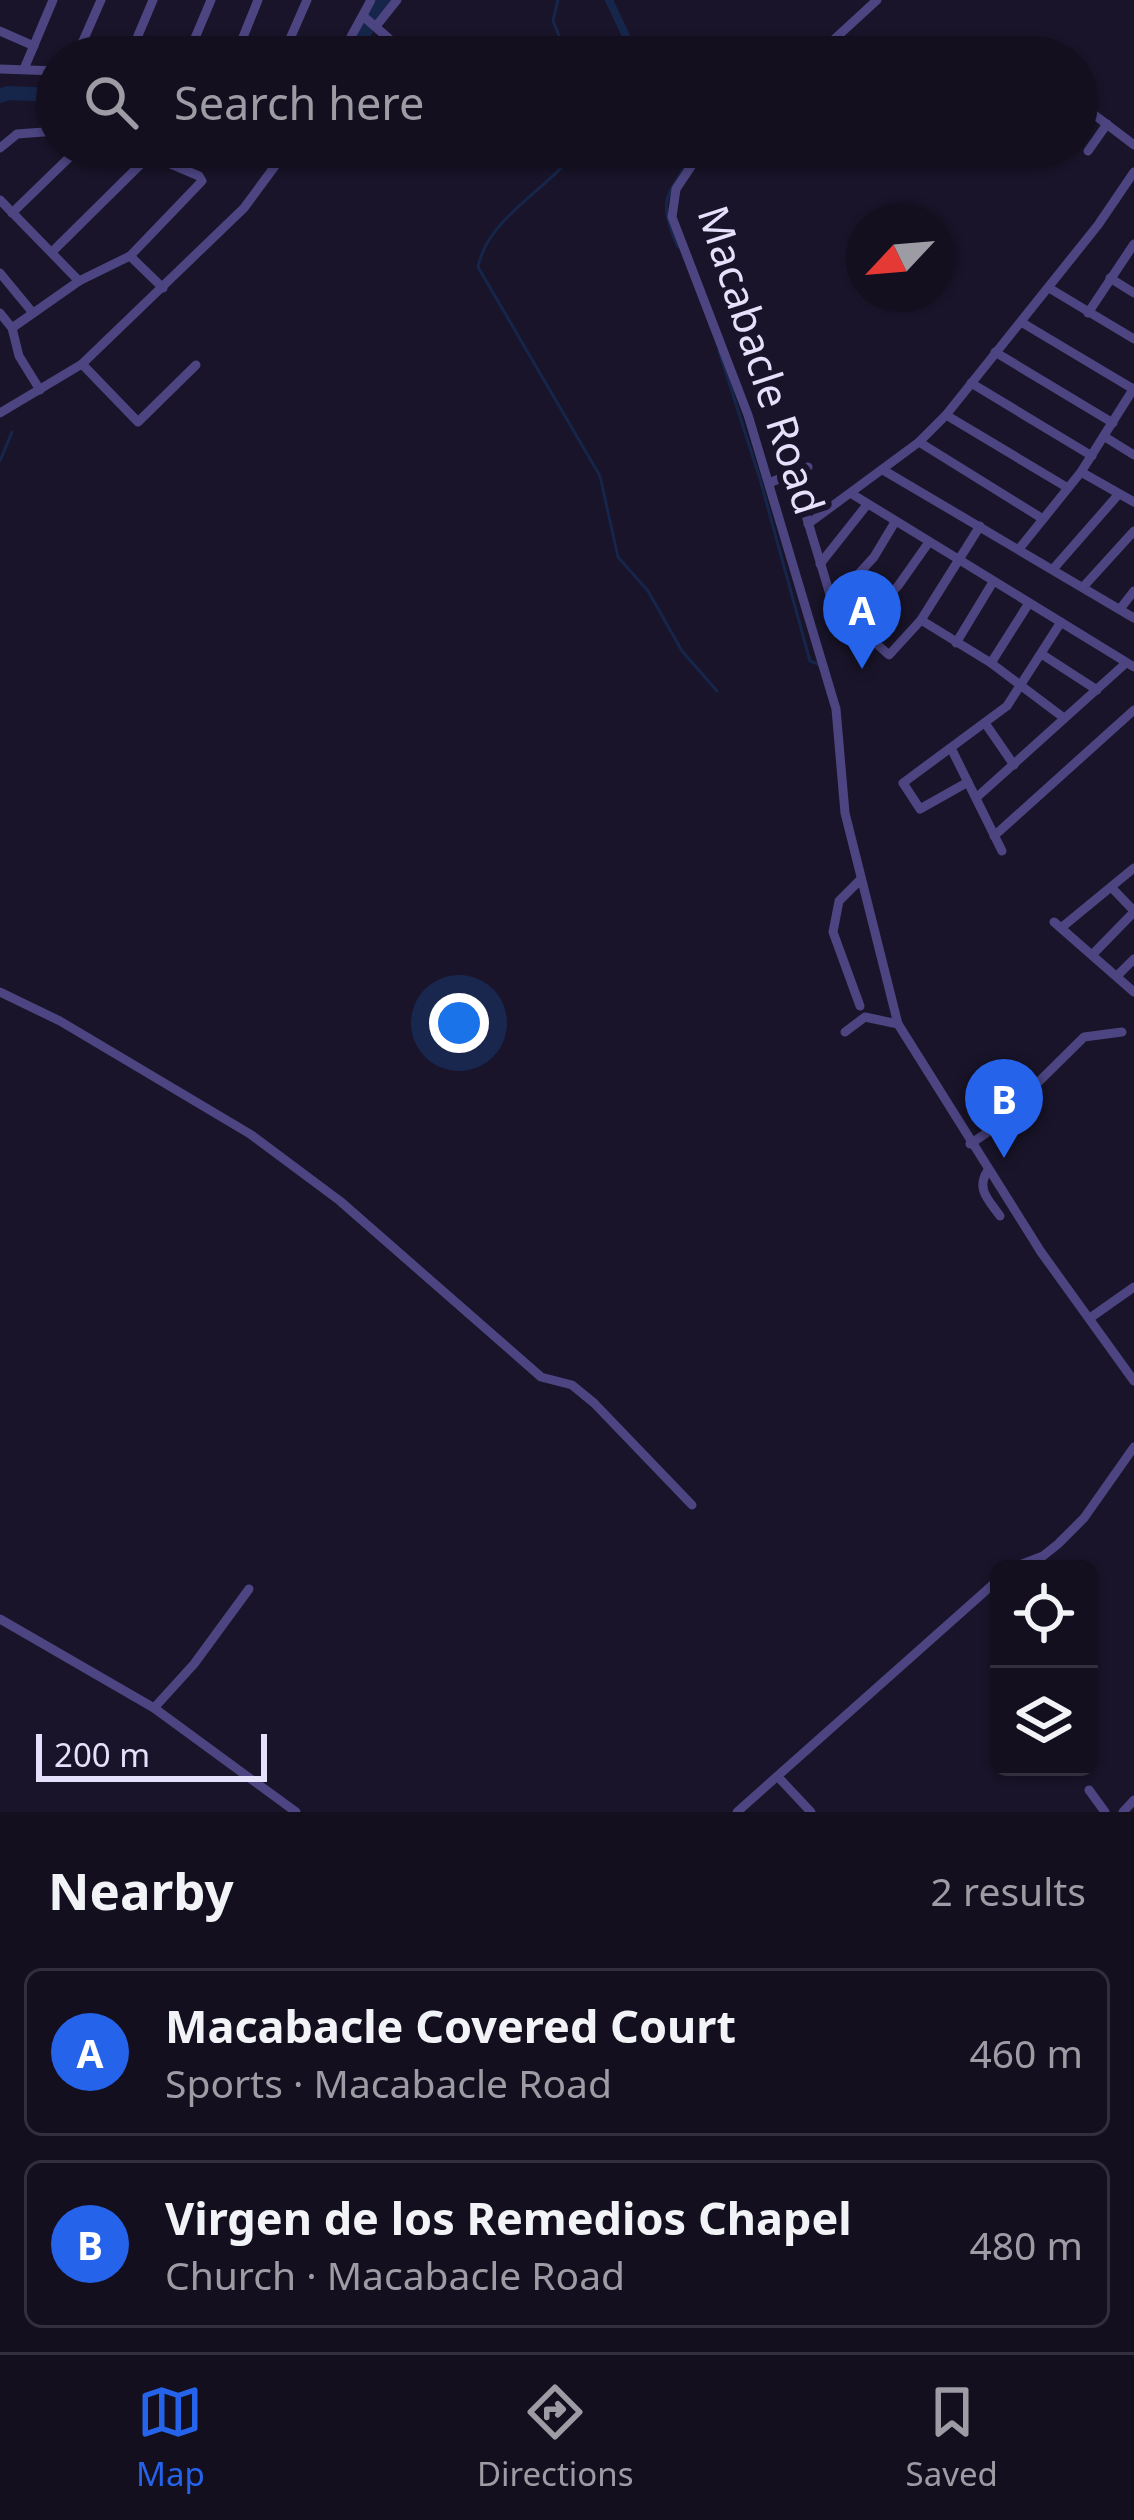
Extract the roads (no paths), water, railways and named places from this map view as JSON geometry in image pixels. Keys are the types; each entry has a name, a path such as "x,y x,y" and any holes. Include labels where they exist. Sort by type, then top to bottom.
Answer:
{"street":[{"path":"38,36 53,0"},
{"path":"85,36 101,0"},
{"path":"138,36 153,0"},
{"path":"196,36 211,0"},
{"path":"243,36 258,0"},
{"path":"291,36 307,0"},
{"path":"370,21 371,0"},
{"path":"356,36 397,0"},
{"path":"838,36 877,0"},
{"path":"370,21 387,36"},
{"path":"0,31 34,46"},
{"path":"24,69 36,41"},
{"path":"0,69 36,70"},
{"path":"1098,117 1134,145"},
{"path":"1098,137 1107,124"},
{"path":"0,148 17,134 36,133"},
{"path":"12,213 58,168"},
{"path":"52,252 137,168"},
{"path":"11,328 79,281 130,256 202,181 180,168"},
{"path":"0,412 82,364 244,208 274,168"},
{"name":"Macabacle Road","path":"690,168 676,189 673,217 717,326 836,709 845,813 898,1024 970,1144 1134,1381"},
{"path":"808,524 884,470 946,415 1049,288 1134,172"},
{"path":"0,200 79,281"},
{"path":"1088,313 1133,247"},
{"path":"130,256 163,288"},
{"path":"0,273 33,313"},
{"path":"1110,278 1134,293"},
{"path":"1049,288 1134,339"},
{"path":"0,313 40,390"},
{"path":"1019,549 1081,472 1134,389 1021,322"},
{"path":"995,352 1113,423"},
{"path":"82,364 138,422 196,365"},
{"path":"970,383 1092,456"},
{"path":"946,415 1068,488"},
{"path":"1105,437 1134,455"},
{"path":"919,442 1043,520"},
{"path":"769,483 808,467"},
{"path":"884,470 1134,617"},
{"path":"1081,472 1134,502"},
{"path":"852,494 1130,665 976,799"},
{"path":"1054,568 1118,495"},
{"path":"820,564 866,506"},
{"path":"804,509 832,603 848,639 898,586 928,542"},
{"path":"832,603 874,557 896,523"},
{"path":"859,628 889,655 921,620 980,526"},
{"path":"1084,586 1134,531"},
{"path":"956,643 993,582"},
{"path":"1120,609 1134,591"},
{"path":"991,663 1029,603"},
{"path":"921,620 991,663 1064,718"},
{"path":"968,782 920,808 903,783 985,723 1022,687 1061,622"},
{"path":"1043,655 1096,690"},
{"path":"994,836 1134,710"},
{"path":"985,723 1014,765"},
{"path":"950,748 1002,851"},
{"path":"1134,868 1057,925 1134,992"},
{"path":"860,1006 833,932 839,901 861,879"},
{"path":"1092,955 1134,912 1112,888"},
{"path":"1117,976 1134,959"},
{"path":"0,992 206,1105 278,1155 340,1201 541,1377 572,1384 692,1505"},
{"path":"845,1032 865,1017 898,1024"},
{"path":"970,1144 1084,1037 1122,1032"},
{"path":"988,1171 981,1188 1000,1216"},
{"path":"1090,1318 1134,1287"},
{"path":"1033,1560 1058,1544 1084,1518 1134,1447"},
{"path":"737,1812 990,1587"},
{"path":"154,1708 194,1664 249,1589"},
{"path":"0,1619 154,1708 296,1812"},
{"path":"779,1778 812,1812"},
{"path":"1089,1790 1105,1812"},
{"path":"1123,1812 1134,1800"}],"waterway":[{"path":"362,36 385,0"},
{"path":"558,0 553,21 559,36"},
{"path":"609,0 626,36"},
{"path":"624,29 627,36"},
{"path":"0,96 36,94"},
{"path":"560,168 494,233 478,267 600,476 618,557 648,591 682,651 717,691"},
{"path":"678,247 667,203 684,168"},
{"path":"719,351 810,661 818,664"},
{"path":"0,461 12,432"}],"place":[{"name":"Macabacle Covered Court","path":"862,669"},
{"name":"Virgen de los Remedios Chapel","path":"1004,1158"}]}
